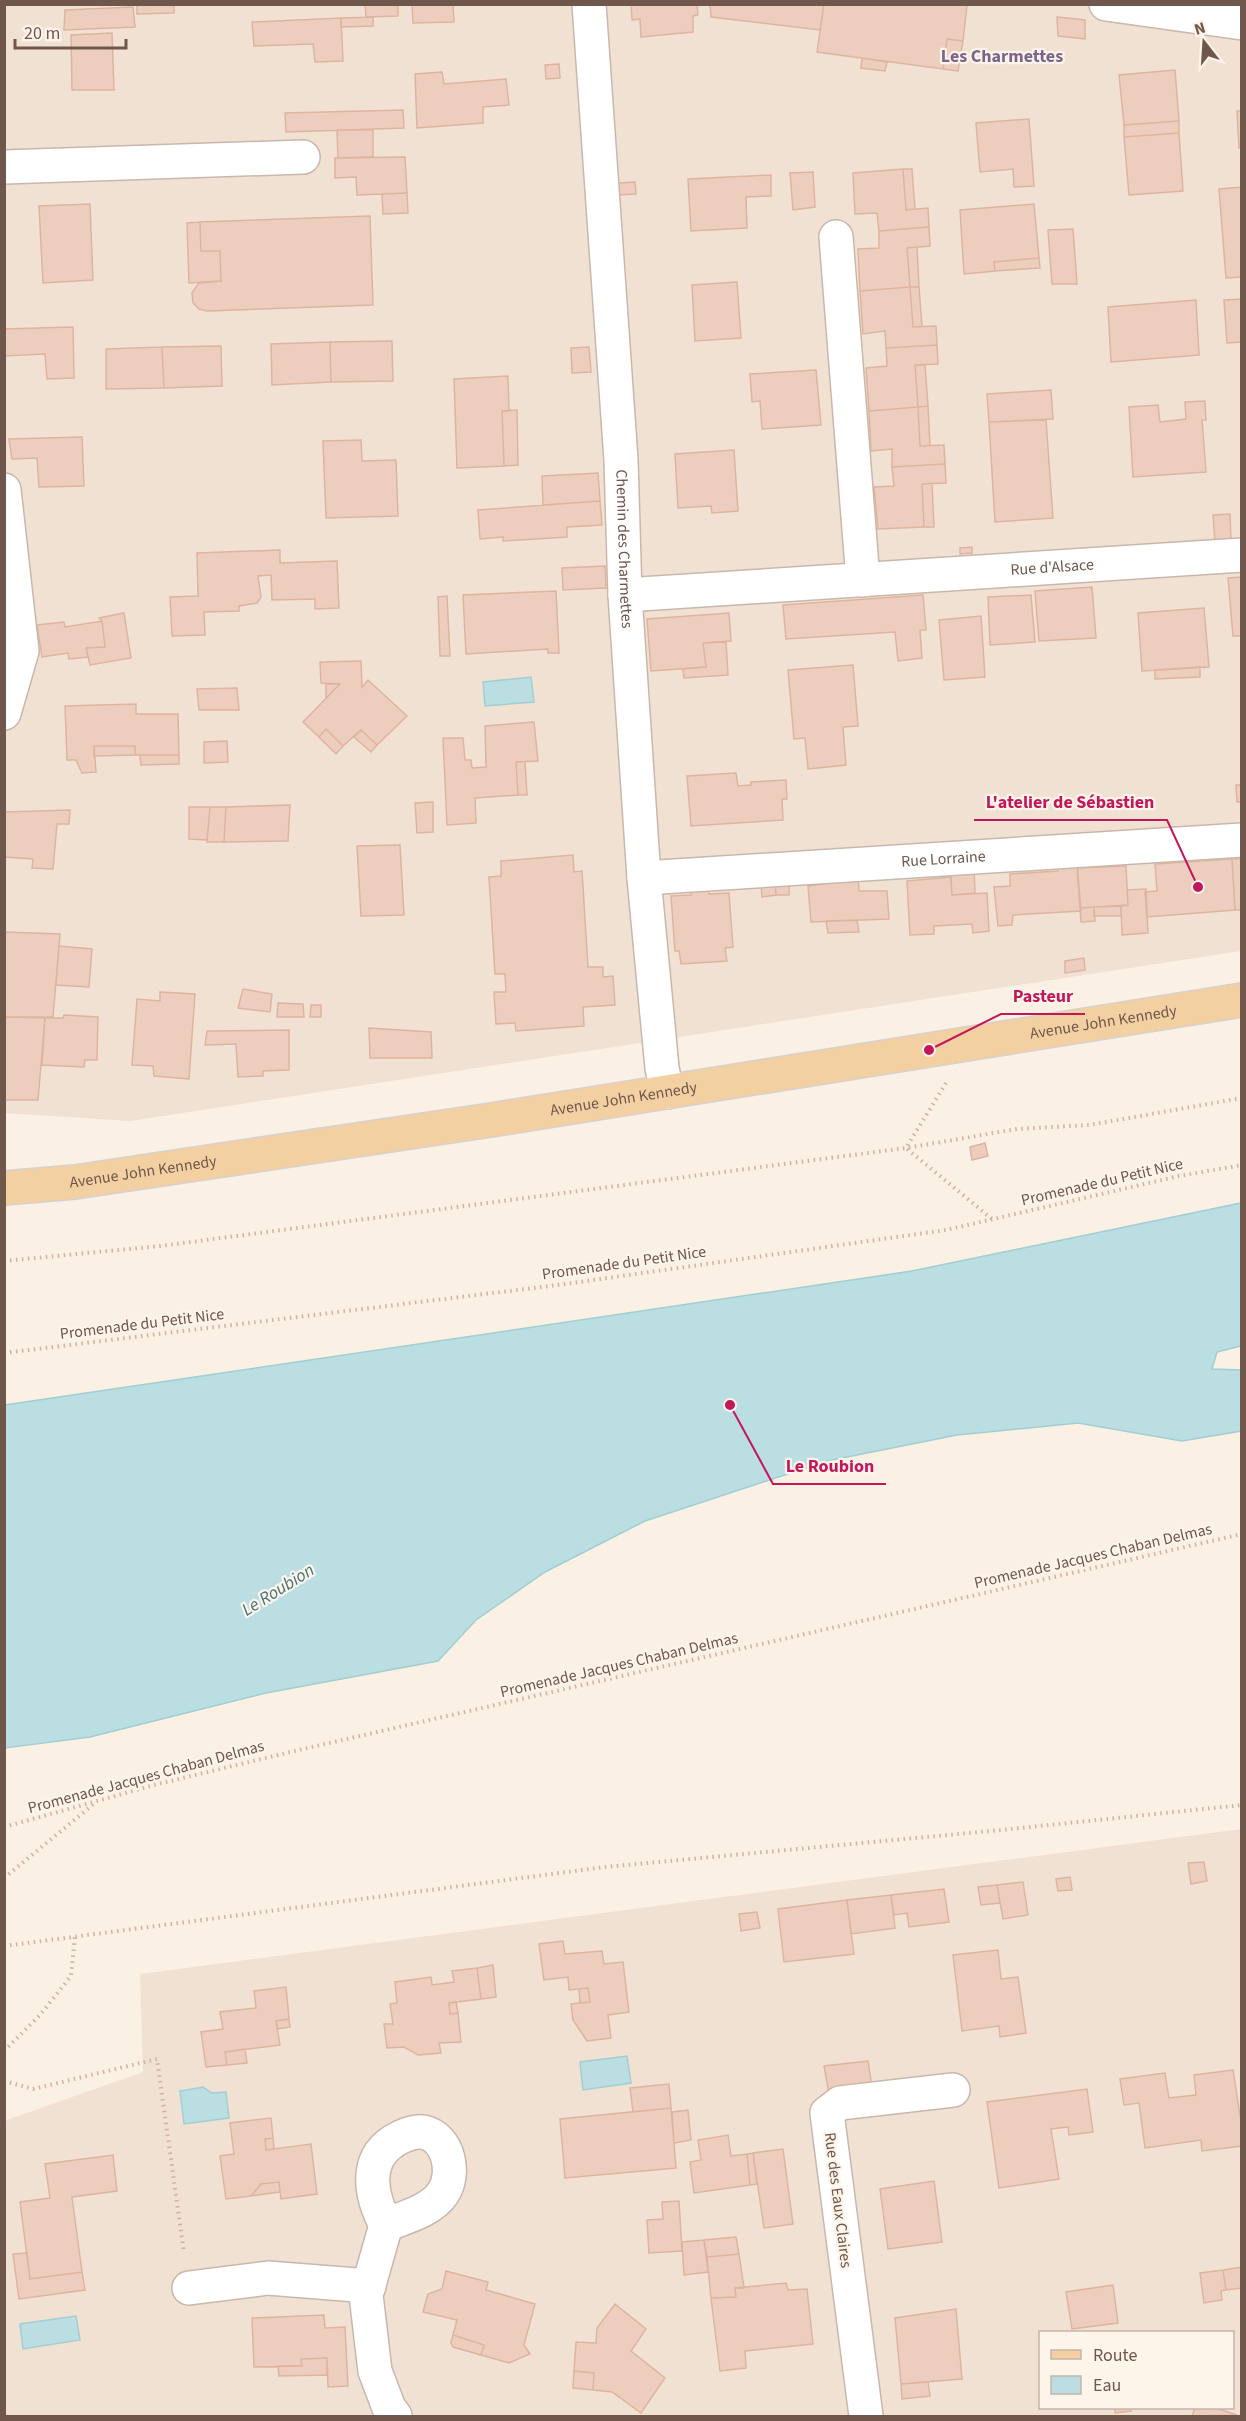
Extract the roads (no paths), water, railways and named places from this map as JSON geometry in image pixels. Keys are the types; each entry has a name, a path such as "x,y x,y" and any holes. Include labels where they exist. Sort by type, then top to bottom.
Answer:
{"main road":[{"name":"Avenue John Kennedy","path":"4,1188 75,1182 192,1165 1242,1000"}],"street":[{"name":"Chemin des Charmettes","path":"589,4 621,460 625,596 644,878 662,1068 667,1092"},
{"path":"1106,4 1242,23"},
{"path":"4,167 303,157"},
{"path":"836,237 863,580"},
{"path":"4,490 21,651 4,713"},
{"name":"Rue d'Alsace","path":"625,596 1242,555"},
{"name":"Rue Lorraine","path":"644,878 1242,840"},
{"name":"Rue des Eaux Claires","path":"866,2416 827,2113 840,2103 953,2090"},
{"path":"386,2225 366,2295 375,2371 389,2408 395,2416"},
{"path":"189,2288 268,2278 369,2286"}],"water":[{"path":"531,677 534,702 485,706 483,682"},
{"path":"1241,1203 1241,1346 1217,1352 1212,1369 1241,1370 1241,1431 1182,1441 1078,1423 957,1435 827,1461 645,1521 545,1572 476,1620 438,1661 266,1693 90,1737 5,1748 5,1405 912,1271"},
{"path":"627,2056 631,2083 583,2090 580,2062"},
{"path":"203,2087 212,2093 226,2092 229,2118 184,2124 180,2091"},
{"path":"76,2316 80,2340 23,2349 20,2324"}],"place":[{"name":"L'atelier de Sébastien","path":"1198,887"},
{"name":"Pasteur","path":"929,1050"},
{"name":"Le Roubion","path":"730,1405"}],"district":[{"name":"Les Charmettes","path":"1002,56"}]}
